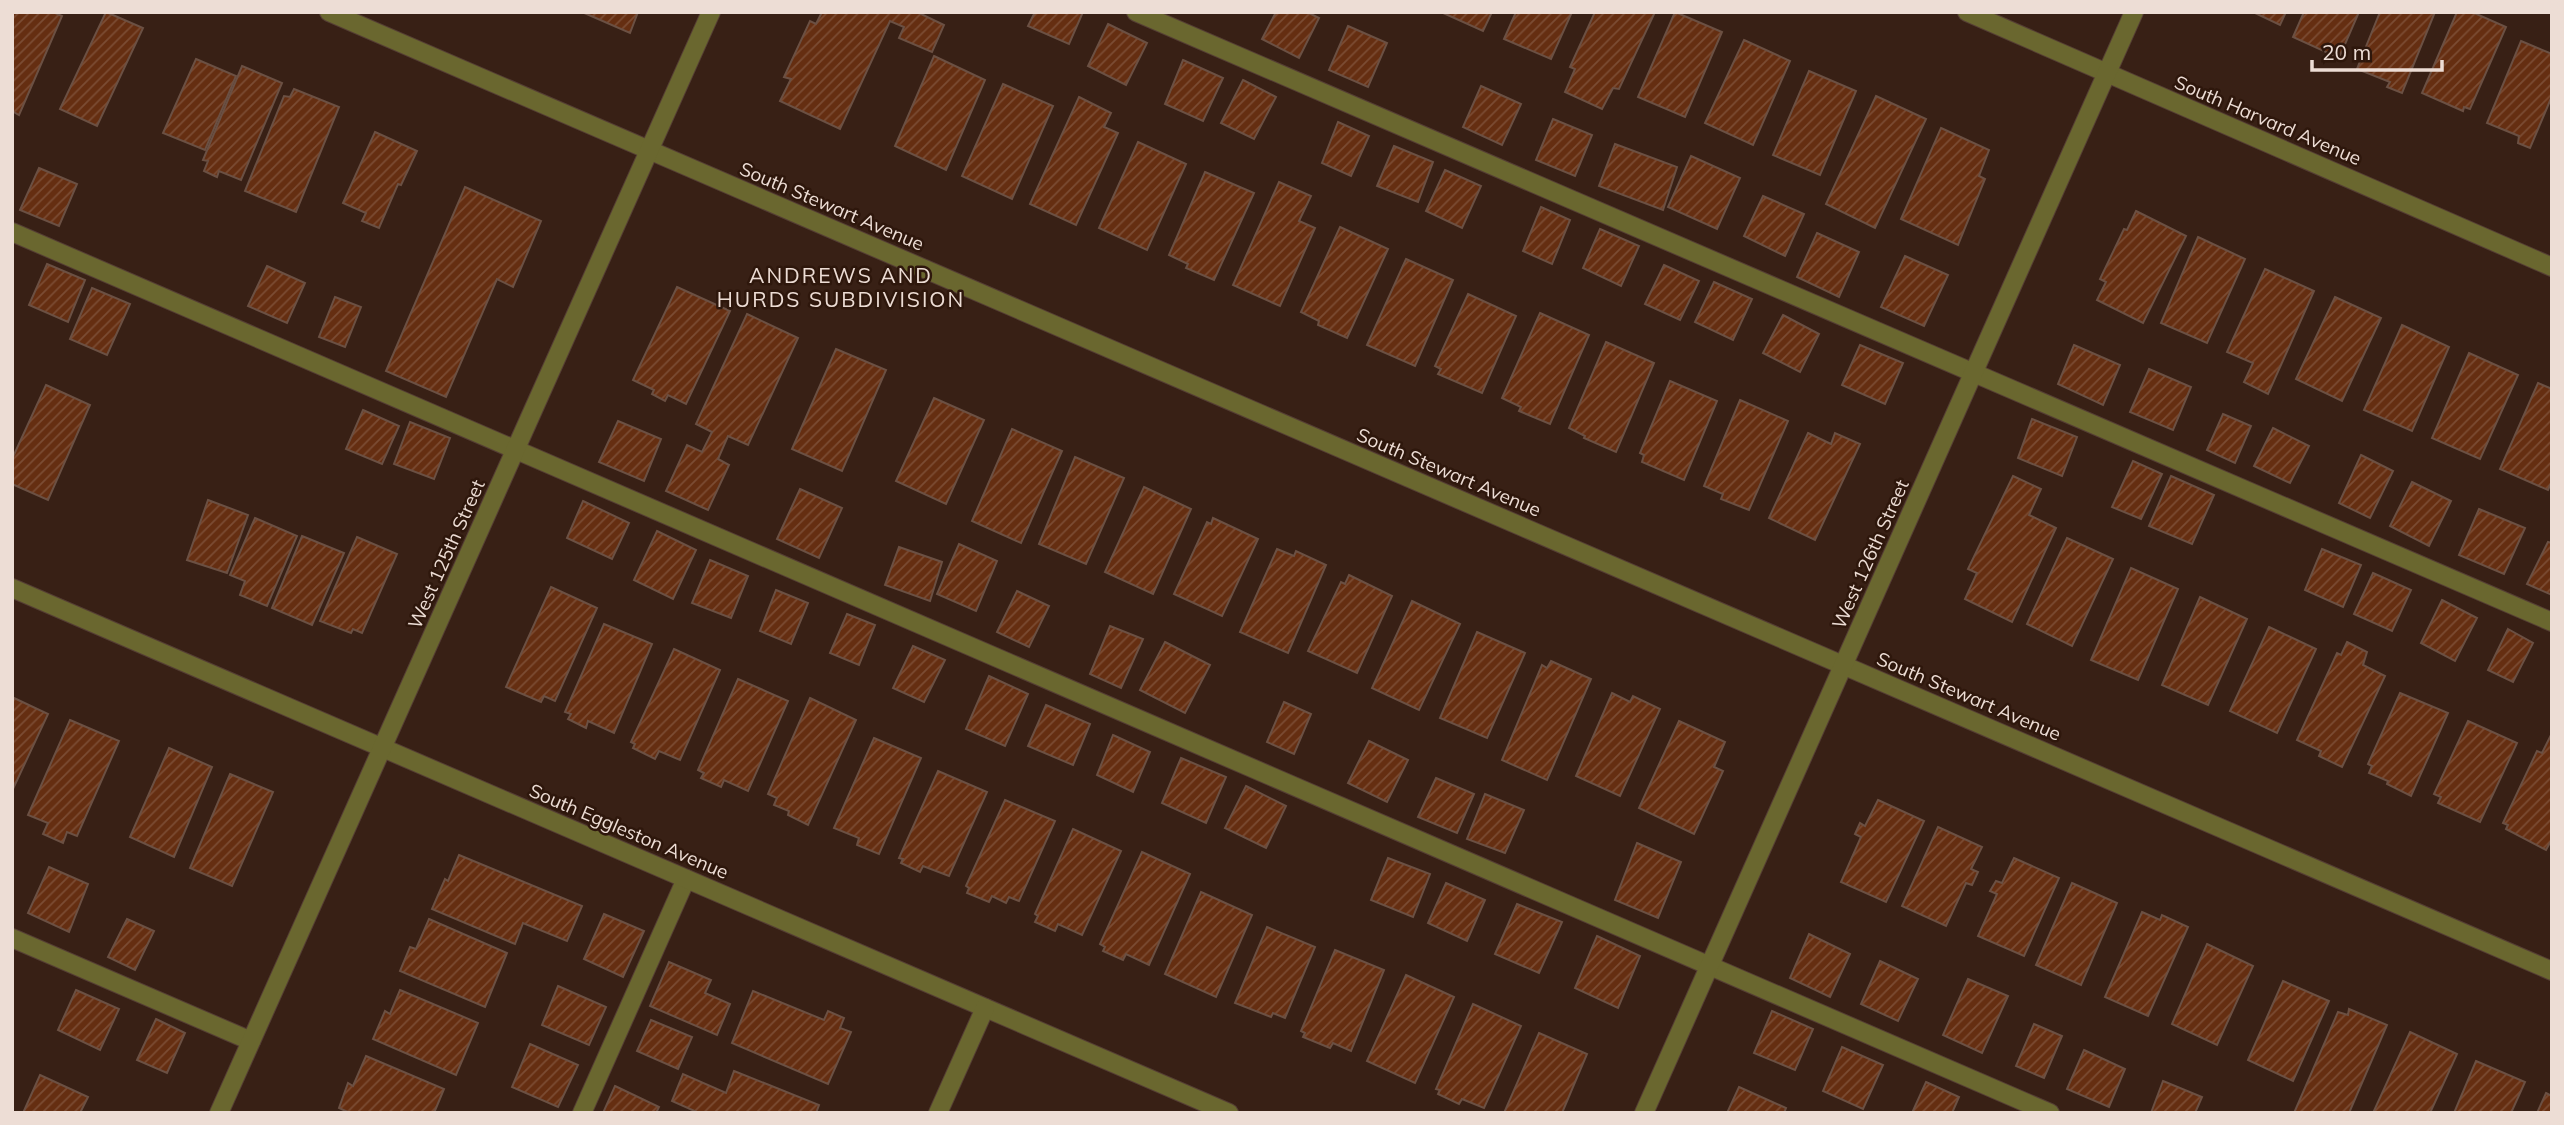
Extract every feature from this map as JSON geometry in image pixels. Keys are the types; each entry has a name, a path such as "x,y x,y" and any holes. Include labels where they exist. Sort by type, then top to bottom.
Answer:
{"street":[{"name":"South Stewart Avenue","path":"329,12 2552,971"},
{"name":"West 125th Street","path":"219,1113 711,12"},
{"path":"1136,12 2552,622"},
{"name":"South Harvard Avenue","path":"1967,12 2552,267"},
{"name":"West 126th Street","path":"1644,1113 2134,12"},
{"path":"12,232 2050,1113"},
{"name":"South Eggleston Avenue","path":"12,588 1229,1113"},
{"path":"582,1113 687,879"},
{"path":"12,938 251,1041"},
{"path":"937,1113 985,1008"}],"building":[{"path":"12,12 53,12 62,16 19,115 12,111"},
{"path":"106,12 143,28 97,126 60,109"},
{"path":"582,12 638,12 630,33"},
{"path":"822,12 917,12 944,25 932,52 899,38 904,27 890,21 840,129 780,101 791,79 784,77 810,21 816,24"},
{"path":"1035,12 1083,12 1069,44 1028,26"},
{"path":"1276,12 1307,12 1319,18 1299,58 1262,39"},
{"path":"1441,12 1492,12 1483,31"},
{"path":"1516,12 1572,12 1551,59 1504,39"},
{"path":"1595,12 1655,12 1619,89 1613,88 1602,109 1565,92 1575,69 1570,67"},
{"path":"1675,12 1722,32 1685,117 1638,97"},
{"path":"2253,12 2286,12 2280,25"},
{"path":"2304,12 2359,12 2339,58 2293,37"},
{"path":"2380,12 2435,12 2402,93 2387,87 2390,82 2357,69"},
{"path":"2457,12 2472,12 2506,27 2470,109 2464,107 2463,111 2422,93"},
{"path":"1108,24 1147,43 1126,85 1088,66"},
{"path":"1348,26 1387,43 1368,87 1329,70"},
{"path":"1744,40 1790,61 1753,145 1705,123"},
{"path":"2521,41 2552,54 2552,96 2530,148 2518,143 2519,136 2487,123"},
{"path":"934,56 985,80 946,170 895,146"},
{"path":"196,59 236,76 205,150 163,133"},
{"path":"1183,60 1223,78 1203,121 1165,104"},
{"path":"242,66 282,83 241,180 219,171 217,177 204,171 208,161 203,160"},
{"path":"1809,71 1856,91 1820,175 1773,155"},
{"path":"1243,80 1276,97 1254,139 1221,123"},
{"path":"1003,84 1053,106 1012,199 962,176"},
{"path":"1481,86 1521,104 1502,145 1463,127"},
{"path":"294,89 339,107 296,212 245,191 284,96 290,97"},
{"path":"1876,96 1926,119 1875,228 1826,204"},
{"path":"1079,97 1111,113 1104,127 1118,133 1076,225 1030,204"},
{"path":"1553,119 1592,135 1575,176 1536,160"},
{"path":"1338,122 1369,136 1351,176 1322,163"},
{"path":"1941,128 1989,150 1979,176 1985,179 1958,245 1901,219"},
{"path":"375,132 417,151 401,185 398,184 379,228 362,221 366,213 343,203"},
{"path":"1138,142 1186,164 1147,250 1099,228"},
{"path":"1615,144 1677,167 1663,210 1599,186"},
{"path":"1394,146 1433,162 1418,202 1377,186"},
{"path":"1691,156 1740,178 1717,229 1668,207"},
{"path":"39,168 77,184 59,226 20,210"},
{"path":"1445,170 1481,186 1462,228 1426,211"},
{"path":"1205,172 1254,193 1214,280 1186,268 1188,264 1169,255"},
{"path":"1279,182 1311,196 1299,221 1315,228 1280,306 1233,285"},
{"path":"465,187 541,221 513,287 497,279 446,397 386,371"},
{"path":"1763,196 1804,214 1785,256 1744,236"},
{"path":"1541,207 1570,220 1552,264 1523,251"},
{"path":"2136,211 2186,236 2143,323 2097,300 2106,282 2100,279 2124,229 2127,230"},
{"path":"1340,227 1388,249 1347,338 1318,325 1319,321 1301,312"},
{"path":"1600,229 1639,246 1621,286 1583,268"},
{"path":"1817,233 1859,252 1839,297 1797,277"},
{"path":"2198,237 2245,259 2207,343 2161,323"},
{"path":"1905,256 1948,275 1924,326 1881,307"},
{"path":"1406,259 1453,280 1415,366 1367,345"},
{"path":"47,264 85,280 68,322 29,305"},
{"path":"1664,265 1699,281 1680,320 1645,304"},
{"path":"267,266 305,283 287,323 248,306"},
{"path":"2265,269 2314,291 2268,394 2244,382 2253,363 2227,352"},
{"path":"1714,282 1752,299 1733,340 1695,322"},
{"path":"677,287 730,311 686,404 668,395 665,401 652,394 654,390 633,380"},
{"path":"92,288 130,304 107,355 70,339"},
{"path":"1468,294 1516,316 1482,393 1438,374 1441,369 1435,366"},
{"path":"335,297 361,307 345,347 319,337"},
{"path":"2335,297 2381,318 2342,401 2296,379"},
{"path":"1540,313 1589,335 1550,424 1519,411 1521,407 1502,398"},
{"path":"747,314 798,338 748,445 728,436 718,459 729,465 708,510 666,491 687,445 702,452 712,432 696,424"},
{"path":"1783,315 1819,334 1800,372 1763,353"},
{"path":"2402,325 2449,347 2412,431 2364,410"},
{"path":"1606,342 1654,363 1616,452 1569,428"},
{"path":"1860,345 1903,363 1885,404 1842,385"},
{"path":"2074,345 2120,365 2103,405 2058,384"},
{"path":"836,349 886,370 842,471 792,449"},
{"path":"2469,353 2518,375 2480,459 2432,438"},
{"path":"2149,369 2191,387 2173,430 2130,412"},
{"path":"1670,381 1717,401 1684,480 1642,462 1644,455 1640,453"},
{"path":"2538,383 2552,389 2552,481 2548,490 2500,469"},
{"path":"46,385 90,405 48,500 12,484 12,459"},
{"path":"934,398 984,420 946,504 896,481"},
{"path":"1740,400 1788,421 1749,510 1721,499 1723,494 1704,486"},
{"path":"363,410 399,426 382,464 346,449"},
{"path":"2223,414 2251,426 2235,463 2207,450"},
{"path":"2032,419 2077,437 2062,476 2018,458"},
{"path":"618,421 661,439 644,481 599,462"},
{"path":"410,422 450,438 434,479 394,464"},
{"path":"2273,428 2309,446 2290,483 2254,466"},
{"path":"1012,429 1062,451 1021,543 972,521"},
{"path":"1808,433 1831,444 1835,433 1860,444 1815,540 1769,518"},
{"path":"2361,455 2393,471 2370,518 2339,503"},
{"path":"1075,457 1124,478 1086,564 1039,544"},
{"path":"2133,461 2162,474 2141,519 2112,507"},
{"path":"2013,476 2041,489 2029,515 2056,528 2012,622 1965,599 1977,573 1968,569"},
{"path":"2171,476 2214,495 2192,544 2149,526"},
{"path":"2412,482 2451,501 2429,546 2390,526"},
{"path":"1144,487 1191,509 1153,594 1105,572"},
{"path":"800,489 842,508 819,558 777,539"},
{"path":"208,500 248,515 227,573 187,560"},
{"path":"583,501 629,523 612,559 567,538"},
{"path":"2479,509 2525,528 2504,574 2459,555"},
{"path":"255,518 297,536 267,606 240,595 245,581 230,575"},
{"path":"1213,518 1258,539 1222,616 1174,594 1207,522 1211,524"},
{"path":"657,531 696,550 673,599 634,580"},
{"path":"302,536 344,553 312,625 272,608"},
{"path":"357,537 397,554 362,633 353,629 351,633 320,621"},
{"path":"2067,538 2113,559 2072,646 2027,624"},
{"path":"2548,542 2552,543 2552,595 2527,584"},
{"path":"959,544 997,561 976,611 937,594"},
{"path":"899,547 942,562 930,601 885,585"},
{"path":"1277,549 1294,556 1296,551 1326,565 1288,653 1240,632"},
{"path":"2322,549 2361,565 2343,607 2305,590"},
{"path":"710,560 748,576 731,618 692,603"},
{"path":"2131,568 2178,589 2138,680 2091,660"},
{"path":"2373,573 2411,590 2392,631 2354,614"},
{"path":"1349,575 1392,596 1357,673 1308,651 1341,582 1345,584"},
{"path":"551,587 597,608 555,701 544,696 541,702 506,687"},
{"path":"776,590 808,603 791,644 760,631"},
{"path":"1017,591 1049,606 1029,647 997,632"},
{"path":"2200,597 2247,619 2208,705 2162,685"},
{"path":"2442,600 2477,618 2455,661 2421,643"},
{"path":"1412,601 1460,624 1419,710 1372,688"},
{"path":"847,614 875,625 859,665 830,653"},
{"path":"604,624 652,644 614,733 588,721 586,728 568,719 571,714 565,712"},
{"path":"1110,626 1143,639 1121,688 1090,674"},
{"path":"2269,627 2316,649 2277,733 2230,711"},
{"path":"2508,629 2533,643 2513,682 2488,670"},
{"path":"1477,632 1525,653 1487,738 1440,718"},
{"path":"1165,642 1210,665 1185,713 1140,690"},
{"path":"2347,642 2367,652 2363,665 2385,676 2342,767 2319,756 2321,751 2297,740 2337,653 2341,655"},
{"path":"913,646 945,660 924,702 893,688"},
{"path":"674,649 720,670 680,760 659,751 655,759 633,748 635,744 631,742"},
{"path":"1551,661 1591,679 1547,780 1502,760 1542,665 1547,668"},
{"path":"989,676 1028,694 1005,746 966,729"},
{"path":"738,679 788,701 748,791 724,780 721,787 701,778 704,773 698,770"},
{"path":"1612,693 1630,702 1633,696 1660,709 1620,796 1576,776"},
{"path":"2400,693 2448,713 2411,796 2387,784 2388,781 2369,773 2372,766 2368,764"},
{"path":"14,698 48,714 12,791 12,702"},
{"path":"810,698 856,720 808,825 788,815 789,811 774,805 777,798 768,794"},
{"path":"1284,702 1311,714 1294,754 1267,742"},
{"path":"1046,705 1090,724 1073,765 1028,746"},
{"path":"70,720 119,741 77,836 67,832 63,843 43,834 48,823 28,815"},
{"path":"1679,721 1725,742 1714,767 1723,771 1694,834 1639,808"},
{"path":"2468,721 2517,743 2480,822 2438,803 2441,797 2434,794"},
{"path":"2552,733 2552,839 2546,850 2506,829 2508,825 2503,823 2537,751 2542,753"},
{"path":"1113,735 1150,752 1133,792 1097,775"},
{"path":"874,738 921,758 879,854 857,845 859,838 834,828"},
{"path":"1369,741 1408,760 1387,802 1348,783"},
{"path":"169,748 212,767 174,857 130,837"},
{"path":"1181,758 1226,777 1206,823 1162,803"},
{"path":"938,771 987,792 949,876 923,866 920,872 901,863 903,859 899,858"},
{"path":"230,774 273,792 232,886 190,868"},
{"path":"1436,778 1474,794 1457,833 1418,817"},
{"path":"1246,786 1286,806 1266,848 1225,828"},
{"path":"1485,794 1524,810 1505,853 1467,839"},
{"path":"1005,800 1055,821 1019,901 1009,897 1006,903 992,896 989,902 967,893 969,888 966,886"},
{"path":"1878,800 1924,821 1886,902 1841,882 1861,837 1855,834 1860,823 1865,826"},
{"path":"1938,827 1982,847 1971,869 1978,872 1972,885 1966,883 1946,926 1902,906"},
{"path":"1073,829 1121,851 1082,935 1058,924 1055,931 1035,922 1038,916 1035,914"},
{"path":"1637,843 1681,862 1658,918 1615,900"},
{"path":"1142,852 1190,874 1149,965 1126,954 1123,960 1103,951 1105,947 1100,944"},
{"path":"459,855 582,906 567,941 523,923 515,944 432,909"},
{"path":"1388,858 1430,874 1413,917 1371,900"},
{"path":"2014,858 2059,878 2024,956 1978,936 1997,894 1990,891 1996,881 2002,883"},
{"path":"49,867 88,884 69,932 28,913"},
{"path":"1446,883 1485,900 1467,941 1428,923"},
{"path":"2072,883 2117,903 2081,985 2036,965"},
{"path":"1201,892 1252,915 1216,997 1165,974"},
{"path":"1517,904 1562,922 1539,973 1495,954"},
{"path":"2142,912 2160,920 2162,915 2188,927 2148,1016 2105,997"},
{"path":"604,914 644,931 623,977 584,959"},
{"path":"127,919 154,931 135,970 108,957"},
{"path":"429,919 507,953 485,1007 400,971 410,947 416,949"},
{"path":"1267,927 1315,947 1285,1018 1273,1013 1271,1017 1235,1003"},
{"path":"1809,934 1850,954 1830,997 1790,978"},
{"path":"1597,936 1640,956 1618,1008 1575,988"},
{"path":"2207,944 2253,966 2217,1045 2172,1024"},
{"path":"1335,950 1384,970 1351,1051 1333,1043 1330,1048 1303,1037 1305,1033 1301,1031"},
{"path":"1880,961 1918,979 1898,1021 1861,1004"},
{"path":"669,962 711,980 705,993 730,1004 717,1035 650,1006"},
{"path":"1406,975 1454,997 1415,1083 1367,1061"},
{"path":"1968,979 2008,996 1982,1053 1943,1035"},
{"path":"2283,981 2329,1001 2293,1081 2248,1060"},
{"path":"558,986 606,1007 589,1045 542,1025"},
{"path":"76,990 119,1009 100,1050 58,1030"},
{"path":"400,990 478,1023 456,1075 373,1039 385,1011 390,1014"},
{"path":"753,991 824,1020 828,1011 844,1018 840,1028 851,1032 828,1084 732,1043"},
{"path":"1473,1004 1521,1026 1484,1108 1462,1099 1459,1104 1438,1094 1440,1090 1436,1089"},
{"path":"2349,1009 2387,1025 2349,1113 2294,1113 2338,1012 2348,1015"},
{"path":"1772,1011 1813,1029 1795,1070 1754,1053"},
{"path":"156,1019 185,1033 167,1073 137,1060"},
{"path":"651,1020 692,1037 678,1069 637,1051"},
{"path":"2034,1024 2062,1036 2044,1078 2016,1066"},
{"path":"2410,1032 2457,1054 2430,1113 2373,1113"},
{"path":"1539,1033 1587,1054 1562,1113 1504,1113"},
{"path":"530,1044 578,1065 558,1107 512,1087"},
{"path":"1842,1047 1883,1065 1863,1109 1823,1091"},
{"path":"2084,1050 2125,1069 2109,1107 2067,1089"},
{"path":"366,1056 444,1089 434,1113 350,1113 339,1108 348,1083 353,1086"},
{"path":"2476,1061 2525,1082 2511,1113 2454,1113"},
{"path":"734,1071 819,1105 816,1113 699,1113 672,1101 683,1074 726,1093"},
{"path":"40,1075 88,1097 80,1113 23,1113"},
{"path":"2163,1081 2202,1097 2195,1113 2151,1113"},
{"path":"1926,1082 1959,1097 1952,1113 1912,1113"},
{"path":"615,1086 659,1107 656,1113 603,1113"},
{"path":"1739,1087 1786,1108 1784,1113 1727,1113"},
{"path":"2546,1093 2552,1096 2552,1113 2537,1113"}],"district":[{"name":"ANDREWS AND HURDS SUBDIVISION","path":"841,287"}]}
